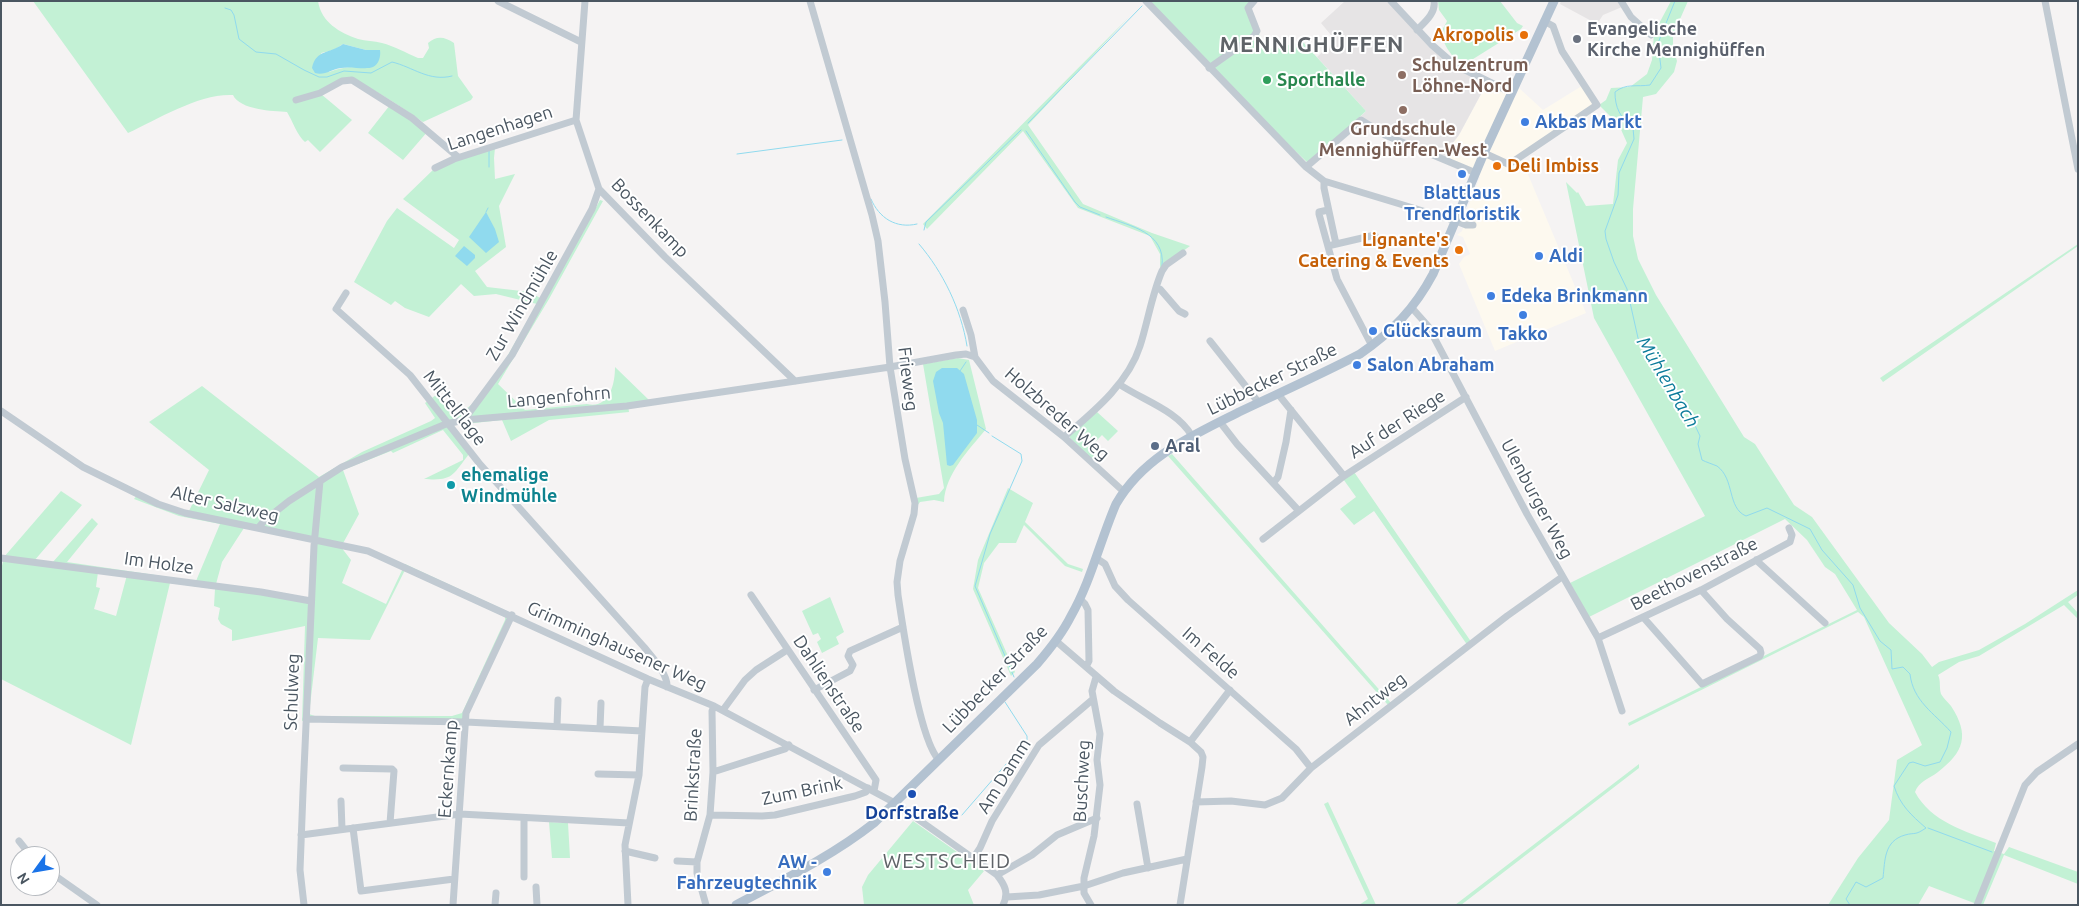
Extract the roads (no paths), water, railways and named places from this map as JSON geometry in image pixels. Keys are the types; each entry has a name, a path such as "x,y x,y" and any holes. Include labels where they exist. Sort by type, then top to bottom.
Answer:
{"main road":[{"name":"Lübbecker Straße","path":"736,905 839,847 874,823 1018,684 1056,641 1080,599 1110,517 1124,491 1138,474 1158,456 1192,436 1372,346 1390,332 1412,308 1433,274 1484,153 1554,1"}],"street":[{"path":"498,1 581,42"},
{"name":"Bossenkamp","path":"585,1 576,120 598,188 665,257 795,381"},
{"name":"Frieweg","path":"810,1 872,215 885,302 890,367 905,459 915,503 914,514 900,561 897,582 903,627 927,740 933,754 939,760"},
{"path":"1146,1 1306,167 1324,182 1456,220 1466,225 1473,225"},
{"path":"1209,68 1254,36 1257,31 1248,8 1254,1"},
{"path":"1391,1 1417,30 1456,65 1512,93"},
{"path":"1417,30 1429,17 1435,6 1434,1"},
{"path":"1621,1 1631,17 1651,35"},
{"path":"2045,1 2078,169"},
{"path":"1484,153 1508,164 1597,105 1562,51 1553,26 1544,21"},
{"path":"296,100 320,93 342,81 352,80 412,118 458,157"},
{"name":"Langenhagen","path":"435,168 458,157 576,120"},
{"path":"1306,167 1361,120 1385,135 1476,173"},
{"path":"1324,182 1336,244"},
{"name":"Zur Windmühle","path":"464,420 512,355 597,199 598,188"},
{"path":"597,199 606,198"},
{"path":"1328,210 1319,212 1319,214 1337,279 1372,346"},
{"path":"1327,246 1375,235"},
{"path":"1064,437 1094,412 1119,384 1140,347 1160,276 1166,265 1183,253"},
{"path":"1157,288 1160,289 1178,311 1185,314"},
{"name":"Mittelflage","path":"346,293 336,309 410,375 446,424 479,463 644,647 668,682 667,687"},
{"name":"Ulenburger Weg","path":"1412,308 1428,326 1527,514 1598,638 1622,711"},
{"name":"Holzbreder Weg","path":"963,310 972,335 975,357 993,381 1064,437 1124,491"},
{"path":"1210,341 1258,403"},
{"path":"890,367 956,355 966,354 975,357"},
{"name":"Langenfohrn","path":"258,528 274,512 342,467 446,424 464,420 627,406 890,367"},
{"path":"1119,384 1173,416 1186,426 1192,436"},
{"name":"Auf der Riege","path":"1278,394 1344,476"},
{"name":"Auf der Riege","path":"1263,539 1344,476 1466,397"},
{"path":"1274,482 1278,478 1291,410"},
{"name":"Alter Salzweg","path":"1,411 84,467 124,488 185,513 316,540"},
{"path":"1220,422 1269,480 1274,482 1282,494 1299,511"},
{"name":"Schulweg","path":"304,905 300,870 301,835 314,546 320,481"},
{"name":"Beethovenstraße","path":"1598,638 1701,590 1790,542 1792,535 1789,528"},
{"name":"Grimminghausener Weg","path":"316,540 368,551 512,615 648,679 723,710 895,803"},
{"name":"Im Holze","path":"1,558 261,592 311,602"},
{"name":"Im Felde","path":"1096,558 1105,564 1116,586 1128,600 1296,749 1311,768"},
{"path":"1756,560 1826,623"},
{"name":"Ahntweg","path":"1196,802 1230,801 1265,805 1275,802 1290,791 1311,768 1508,616 1562,577"},
{"path":"1642,617 1702,684 1760,656 1761,653 1701,590"},
{"name":"Dahlienstraße","path":"751,595 876,780 871,790"},
{"path":"1080,599 1088,610 1089,661 1086,667"},
{"name":"Eckernkamp","path":"453,905 466,713 512,615"},
{"path":"814,690 850,671 853,665 848,656 850,650 903,627"},
{"path":"1056,641 1096,677 1190,742 1201,752 1203,757 1180,905"},
{"path":"723,710 745,680 756,670 787,650"},
{"name":"Buschweg","path":"1084,886 1097,818 1100,785 1097,760 1100,734 1092,700 1092,684 1096,677"},
{"path":"628,905 625,852 629,823 640,775 645,687 648,679"},
{"path":"1190,742 1230,690"},
{"path":"557,726 558,700"},
{"name":"Am Damm","path":"974,858 992,821 1039,745 1092,700"},
{"path":"600,728 601,703"},
{"name":"Brinkstraße","path":"706,905 697,873 697,862 710,815 713,772 712,711 714,706"},
{"path":"306,719 466,722 642,731"},
{"path":"1977,905 2025,785 2038,772 2078,744"},
{"path":"713,772 785,749 789,745"},
{"path":"343,768 392,769 394,771 390,823"},
{"path":"598,774 640,775"},
{"name":"Zum Brink","path":"710,815 762,816 775,814 855,796 871,790"},
{"path":"341,801 342,829"},
{"path":"895,803 997,875 1005,888 1007,897 1003,905"},
{"path":"1137,804 1148,868"},
{"path":"301,835 460,814 629,823"},
{"path":"524,818 524,877"},
{"path":"997,875 1032,855 1057,836 1097,818"},
{"path":"353,828 361,891 454,878"},
{"path":"19,841 23,846"},
{"path":"625,852 655,858"},
{"path":"1007,897 1039,895 1084,886 1187,859"},
{"path":"677,861 697,862"},
{"path":"60,879 97,905"},
{"path":"1084,886 1084,893 1091,905"},
{"path":"536,887 537,905"},
{"path":"495,905 496,893"}],"water":[{"path":"343,44 366,50 380,50 378,62 370,68 345,68 322,74 315,73 312,68 317,58"},
{"path":"486,212 499,242 486,253 469,237"},
{"path":"464,246 475,255 475,258 467,266 455,256"},
{"path":"942,368 957,368 964,374 977,420 977,433 953,465 950,466 947,465 943,423 939,413 933,381 936,372"}],"waterway":[{"name":"Mühlenbach","path":"1675,1 1658,43 1661,68 1650,85 1627,86 1615,92 1617,108 1633,128 1634,139 1619,173 1618,195 1605,231 1614,262 1627,289 1638,338 1643,348 1664,371 1682,398 1700,436 1698,444 1702,460 1717,466 1723,472 1736,507 1746,516 1767,508 1810,529 1822,550 1853,585 1860,608 1880,641 1891,650 1892,669 1903,667 1910,674 1915,692 1951,732 1947,748 1940,762 1925,766 1913,762 1909,763 1894,786 1899,799 1926,828 1917,833 1898,838 1889,846 1883,878 1866,887 1856,882 1846,899 1850,905"},
{"path":"1028,123 1142,6"},
{"path":"225,8 231,10 234,15 239,39 256,52 276,54 319,77 327,77 344,71 371,73 392,62 428,76 452,76"},
{"path":"924,230 926,222 1021,130"},
{"path":"1026,131 1075,202 1080,207 1100,215"},
{"path":"737,154 842,140"},
{"path":"489,151 489,167"},
{"path":"871,199 879,212 889,220 902,225 917,224"},
{"path":"486,212 488,208"},
{"path":"1106,217 1135,227 1152,238 1158,245 1162,255 1162,266"},
{"path":"919,244 936,267 950,292 956,305 967,346"},
{"path":"960,371 966,362"},
{"path":"977,425 989,433"},
{"path":"992,436 1021,454 1022,461 990,534 975,586 1014,677"},
{"path":"962,815 1027,740 1027,736 1005,702"},
{"path":"1928,828 1992,852"}],"place":[{"name":"Akropolis","path":"1524,35"},
{"name":"Evangelische Kirche Mennighüffen","path":"1577,39"},
{"name":"Schulzentrum Löhne-Nord","path":"1402,75"},
{"name":"Sporthalle","path":"1267,80"},
{"name":"Grundschule Mennighüffen-West","path":"1403,110"},
{"name":"Akbas Markt","path":"1525,122"},
{"name":"Deli Imbiss","path":"1497,166"},
{"name":"Blattlaus Trendfloristik","path":"1462,174"},
{"name":"Lignante's Catering & Events","path":"1459,250"},
{"name":"Aldi","path":"1539,256"},
{"name":"Edeka Brinkmann","path":"1491,296"},
{"name":"Takko","path":"1523,315"},
{"name":"Glücksraum","path":"1373,331"},
{"name":"Salon Abraham","path":"1357,365"},
{"name":"Aral","path":"1155,446"},
{"name":"ehemalige Windmühle","path":"451,485"},
{"name":"Dorfstraße","path":"912,794"},
{"name":"AW - Fahrzeugtechnik","path":"827,872"}],"district":[{"name":"MENNIGHÜFFEN","path":"1312,45"},
{"name":"WESTSCHEID","path":"947,861"}]}
